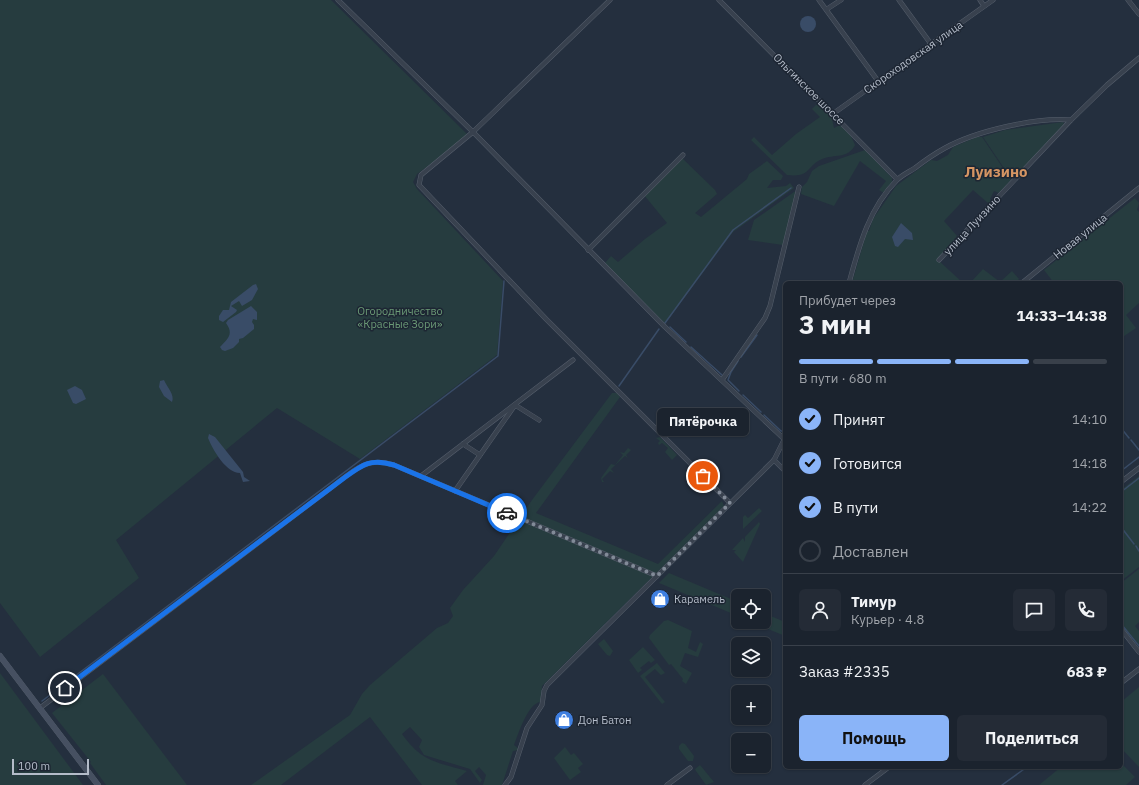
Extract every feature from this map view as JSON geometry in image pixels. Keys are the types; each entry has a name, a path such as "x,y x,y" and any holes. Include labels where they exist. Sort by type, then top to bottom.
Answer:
{"main road":[{"path":"0,656 98,785"}],"street":[{"path":"338,0 473,132 665,327 783,437"},
{"path":"610,0 473,132 421,175 419,185 546,319 730,503"},
{"name":"Ольгинское шоссе","path":"719,0 898,179"},
{"path":"819,0 878,81"},
{"path":"827,9 841,0"},
{"path":"899,0 931,44"},
{"path":"980,0 984,6"},
{"name":"Скороходовская улица","path":"834,114 993,0"},
{"path":"1128,0 1139,14"},
{"name":"улица Луизино","path":"939,260 1071,120 1107,85 1139,58"},
{"path":"850,281 866,227 898,179 946,147 975,135 1016,125 1055,120 1071,120"},
{"path":"588,250 683,155"},
{"path":"722,380 765,318 770,306 799,187"},
{"name":"Новая улица","path":"1024,281 1139,188"},
{"path":"420,476 573,360"},
{"path":"515,405 538,420"},
{"path":"455,491 515,405"},
{"path":"505,785 511,777 527,728 542,705 547,684 774,460 783,443"},
{"path":"463,444 480,455"},
{"path":"774,460 783,469"},
{"path":"40,708 357,468 368,462 383,461 657,576"},
{"path":"1123,480 1139,468"},
{"path":"1123,632 1139,652"},
{"path":"1123,681 1139,669"},
{"path":"667,785 690,768"},
{"path":"865,785 885,769"}],"green space":[{"name":"Огородничество «Красные Зори»","path":"0,0 331,0 467,134 465,139 417,174 413,182 417,189 503,281 497,355 360,459 277,408 116,540 139,578 40,657 0,603"},
{"path":"820,104 831,114 834,128 840,125 851,136 855,145 845,154 822,159 813,165 808,171 800,175 787,175 751,140 754,137 772,155 796,134 820,117 812,109 816,105"},
{"path":"1063,122 1064,124 1012,180 983,137 1005,130"},
{"path":"977,137 982,137 1011,180 999,193 994,191 990,199 992,201 988,203 973,190 944,221 957,236 938,260 961,281 853,281 867,231 869,231 873,219 896,186 931,160 937,161 948,155 953,147"},
{"path":"865,150 892,178 892,183 884,193 879,190 886,181 860,161 834,206 801,194 802,187 807,182 812,171 819,166"},
{"path":"682,158 715,190 717,194 695,213 701,217 747,179 749,174 767,161 783,176 781,180 773,180 767,188 786,186 790,183 794,188 733,232 665,324 605,263 611,256 618,262 667,223 644,195"},
{"path":"796,192 783,245 748,240 754,220"},
{"path":"1135,198 1139,203 1137,210 1139,212 1139,303 1126,315 1136,328 1123,337 1123,281 1052,281 1044,270"},
{"path":"983,269 999,281 972,281"},
{"path":"1012,271 1019,279 1017,281 1001,281"},
{"path":"612,393 617,393 620,397 536,513 658,564 722,501 724,506 542,686 541,702 536,703 532,707 524,720 514,745 518,748 518,750 513,751 502,785 483,785 486,775 479,767 475,771 482,780 480,783 470,769 424,755 419,747 422,740 410,727 402,734 423,756 438,763 467,771 455,781 458,785 422,785 370,717 281,785 251,785 350,715 362,694 370,685 437,628 448,623 453,616 450,608 463,590 494,556 532,500"},
{"path":"660,437 677,455 672,460 665,452 668,448 662,443 659,445 658,443 660,441 656,438"},
{"path":"628,448 631,450 626,455 628,458 625,456 611,469 614,473 610,471 602,479 604,482 602,482 601,478 611,464 615,465 623,455 620,452 624,453"},
{"path":"1139,476 1139,567 1123,579 1123,488"},
{"path":"759,508 762,511 743,529 743,517 745,515 748,518"},
{"path":"759,522 760,524 743,562 734,552 736,550 732,550 743,538 745,542 745,537"},
{"path":"1139,569 1139,622 1135,626 1139,631 1139,647 1123,628 1123,581"},
{"path":"669,573 731,599 731,613 659,583"},
{"path":"771,616 783,621 783,635 768,629 771,629"},
{"path":"668,620 692,631 688,648 696,652 700,642 703,644 698,657 685,653 680,666 692,673 686,684 682,681 683,679 671,664 669,665 649,638 650,635 664,621"},
{"path":"604,639 613,651 610,656 607,655 598,644"},
{"path":"643,647 655,660 651,663 649,661 640,668 642,670 638,673 629,660"},
{"path":"657,663 665,673 661,675 655,669 645,677 665,702 662,704 640,676"},
{"path":"0,673 83,785 0,785"},
{"path":"103,674 187,785 106,785 90,763 91,762 52,713"},
{"path":"1139,687 1139,767 1123,750 1123,700"},
{"path":"682,743 685,744 694,756 693,761 688,761 679,749 679,746"},
{"path":"565,747 571,755 574,753 583,764 578,768 581,772 570,780 554,758"},
{"path":"700,765 714,782 706,785 695,769"},
{"path":"1123,765 1135,777 1126,785 1039,785 1059,769 1123,769"}],"water":[{"path":"805,16 811,16 816,21 814,30 811,32 805,32 800,27 800,21"},
{"path":"901,223 912,233 913,240 905,239 898,247 895,246 892,237"},
{"path":"256,284 258,289 252,300 242,306 239,301 231,306 237,310 236,312 223,322 219,320 219,316 223,310 229,310 231,302"},
{"path":"251,306 257,312 257,320 253,319 252,322 254,329 243,338 239,339 239,342 233,348 225,351 222,350 220,347 228,339 230,333 226,323 228,320"},
{"path":"164,380 172,394 172,402 164,396 159,387 160,381"},
{"path":"75,386 82,390 86,399 76,404 73,403 67,390"},
{"path":"209,434 215,437 243,472 244,477 250,481 243,482 240,473 235,472 225,465 210,443 208,438"}],"waterway":[{"path":"665,323 733,230 791,188"},
{"path":"42,701 498,356 504,281"},
{"path":"670,327 686,342"},
{"path":"619,386 659,329"},
{"path":"741,357 757,335"},
{"path":"691,347 722,375"},
{"path":"738,361 728,380 739,391"},
{"path":"743,395 761,412"},
{"path":"764,415 781,431 783,431"},
{"path":"1123,430 1129,438"},
{"path":"1131,440 1139,450"},
{"path":"1123,469 1139,457"},
{"path":"1123,490 1139,478"},
{"path":"1123,530 1134,544"},
{"path":"1136,546 1139,551"},
{"path":"1123,626 1139,646"},
{"path":"1002,785 1024,769"}],"way so far":[{"path":"507,513 657,576 730,503 703,476"}],"place":[{"name":"Пятёрочка","path":"703,476"},
{"name":"Карамель","path":"660,599"},
{"name":"Дон Батон","path":"564,720"}],"district":[{"name":"Луизино","path":"996,172"}],"route":[{"path":"65,688 357,468 368,462 383,461 394,465 507,513"}]}
